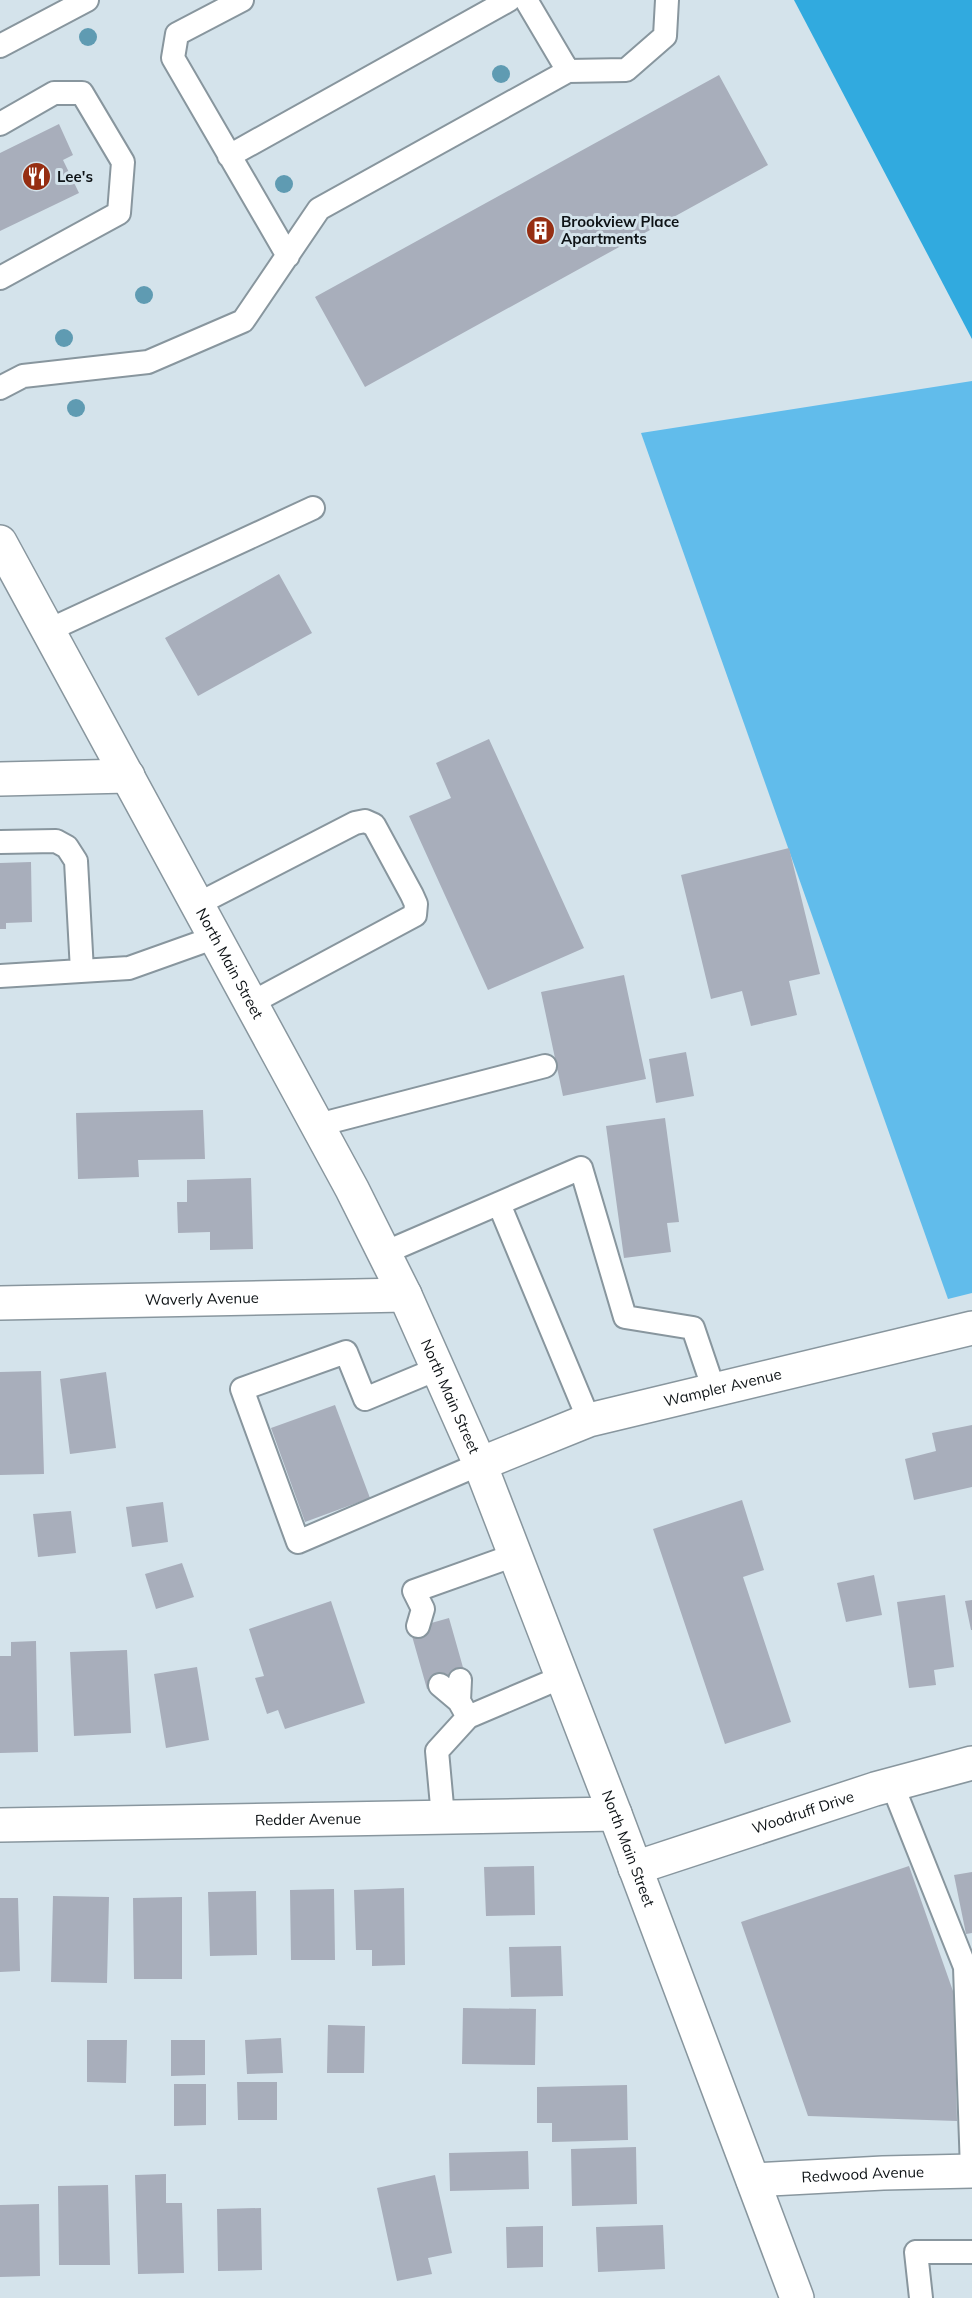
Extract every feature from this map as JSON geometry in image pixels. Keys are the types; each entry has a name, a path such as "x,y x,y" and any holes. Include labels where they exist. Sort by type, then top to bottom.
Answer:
{"street":[{"name":"North Main Street","path":"0,542 318,1125 405,1295 480,1464 615,1814 797,2298"},
{"path":"0,779 128,776"},
{"name":"Waverly Avenue","path":"0,1303 405,1295"},
{"name":"Wampler Avenue","path":"480,1464 589,1420 972,1328"},
{"name":"Woodruff Drive","path":"635,1868 892,1784 972,1763"},
{"name":"Redder Avenue","path":"0,1825 615,1814"},
{"name":"Redwood Avenue","path":"753,2180 972,2171"}],"lane":[{"path":"0,46 87,0"},
{"path":"242,0 177,34 173,58 288,255"},
{"path":"229,156 509,0"},
{"path":"526,0 568,70"},
{"path":"0,388 23,376 148,362 243,321 319,209 568,70 626,70 665,36 667,0"},
{"path":"0,124 54,93 82,93 123,162 119,213 0,278"},
{"path":"49,630 313,508"},
{"path":"198,904 355,823 365,821 374,825 412,895 416,904 415,915 251,1003"},
{"path":"0,842 56,841 67,847 76,861 82,971"},
{"path":"0,976 129,968 216,937"},
{"path":"318,1125 546,1066"},
{"path":"384,1253 581,1168 625,1317 693,1328 714,1390"},
{"path":"499,1204 589,1420"},
{"path":"438,1369 365,1400 346,1352 242,1389 298,1542 480,1464"},
{"path":"426,1618 414,1591 515,1555"},
{"path":"443,1817 438,1751 457,1696 562,1677"},
{"path":"892,1784 965,1967 972,2171"},
{"path":"921,2298 916,2252 972,2252"}],"shaded area":[{"path":"794,0 972,0 972,339"},
{"path":"972,381 972,1293 948,1299 641,433"}],"building":[{"name":"Brookview Place Apartments","path":"719,75 768,165 365,387 315,297"},
{"name":"Lee's","path":"59,124 73,155 63,160 79,193 0,231 0,153"},
{"path":"279,574 312,633 198,696 165,638"},
{"path":"489,739 584,948 488,990 409,816 451,798 436,763"},
{"path":"789,848 820,974 789,981 797,1015 751,1026 742,991 711,999 681,875"},
{"path":"31,862 32,922 6,923 6,929 0,929 0,863"},
{"path":"624,975 646,1079 563,1096 541,992"},
{"path":"686,1052 694,1096 656,1103 649,1059"},
{"path":"203,1110 205,1159 138,1160 139,1177 78,1179 76,1113"},
{"path":"665,1118 679,1222 667,1223 671,1252 624,1258 606,1126"},
{"path":"251,1178 253,1249 210,1250 210,1232 178,1233 177,1202 187,1202 187,1180"},
{"path":"41,1371 44,1474 0,1475 0,1372"},
{"path":"106,1372 116,1448 70,1454 60,1379"},
{"path":"335,1405 370,1498 305,1522 271,1428"},
{"path":"972,1425 972,1487 914,1500 905,1459 936,1451 932,1433"},
{"path":"742,1500 764,1570 743,1577 791,1722 725,1744 653,1529"},
{"path":"163,1502 168,1542 132,1547 126,1507"},
{"path":"71,1511 76,1553 38,1557 33,1514"},
{"path":"182,1563 194,1597 156,1609 145,1574"},
{"path":"874,1575 882,1615 846,1622 837,1583"},
{"path":"945,1595 954,1667 934,1670 936,1685 909,1688 897,1602"},
{"path":"972,1600 972,1630 971,1630 965,1601"},
{"path":"331,1601 365,1703 285,1729 278,1710 267,1714 255,1678 264,1676 249,1629"},
{"path":"449,1618 466,1678 427,1689 410,1629"},
{"path":"36,1641 38,1752 0,1753 0,1656 11,1656 11,1642"},
{"path":"127,1650 131,1733 74,1736 70,1652"},
{"path":"197,1667 209,1740 166,1748 154,1674"},
{"path":"534,1866 535,1915 486,1916 484,1867"},
{"path":"909,1866 954,1994 957,2121 808,2116 741,1922"},
{"path":"972,1872 972,1933 966,1934 954,1875"},
{"path":"404,1888 405,1965 372,1966 372,1950 356,1950 354,1890"},
{"path":"334,1889 335,1960 291,1960 290,1890"},
{"path":"256,1891 257,1955 210,1956 208,1892"},
{"path":"53,1896 109,1897 107,1983 51,1982"},
{"path":"182,1897 182,1979 134,1979 133,1898"},
{"path":"0,1898 18,1898 20,1971 0,1972"},
{"path":"561,1946 563,1996 511,1997 509,1947"},
{"path":"463,2008 536,2009 535,2065 462,2064"},
{"path":"328,2025 365,2026 364,2073 327,2073"},
{"path":"281,2038 283,2073 247,2074 245,2040"},
{"path":"87,2040 127,2040 126,2083 87,2082"},
{"path":"171,2040 205,2040 205,2075 171,2076"},
{"path":"237,2082 277,2082 277,2120 238,2120"},
{"path":"174,2084 206,2084 206,2125 174,2126"},
{"path":"627,2085 628,2140 552,2142 552,2123 537,2123 537,2087"},
{"path":"636,2147 637,2204 572,2206 571,2149"},
{"path":"528,2151 529,2189 450,2191 449,2153"},
{"path":"166,2174 166,2203 182,2203 184,2273 138,2274 135,2175"},
{"path":"435,2175 452,2253 428,2258 432,2274 397,2281 377,2188"},
{"path":"108,2185 110,2265 59,2265 58,2186"},
{"path":"39,2204 40,2276 0,2277 0,2205"},
{"path":"261,2208 262,2270 218,2271 217,2209"},
{"path":"663,2225 665,2269 598,2272 596,2227"},
{"path":"543,2226 543,2267 507,2268 506,2227"}],"place":[{"name":"Lee's","path":"36,177"},
{"name":"Brookview Place Apartments","path":"540,231"}]}
